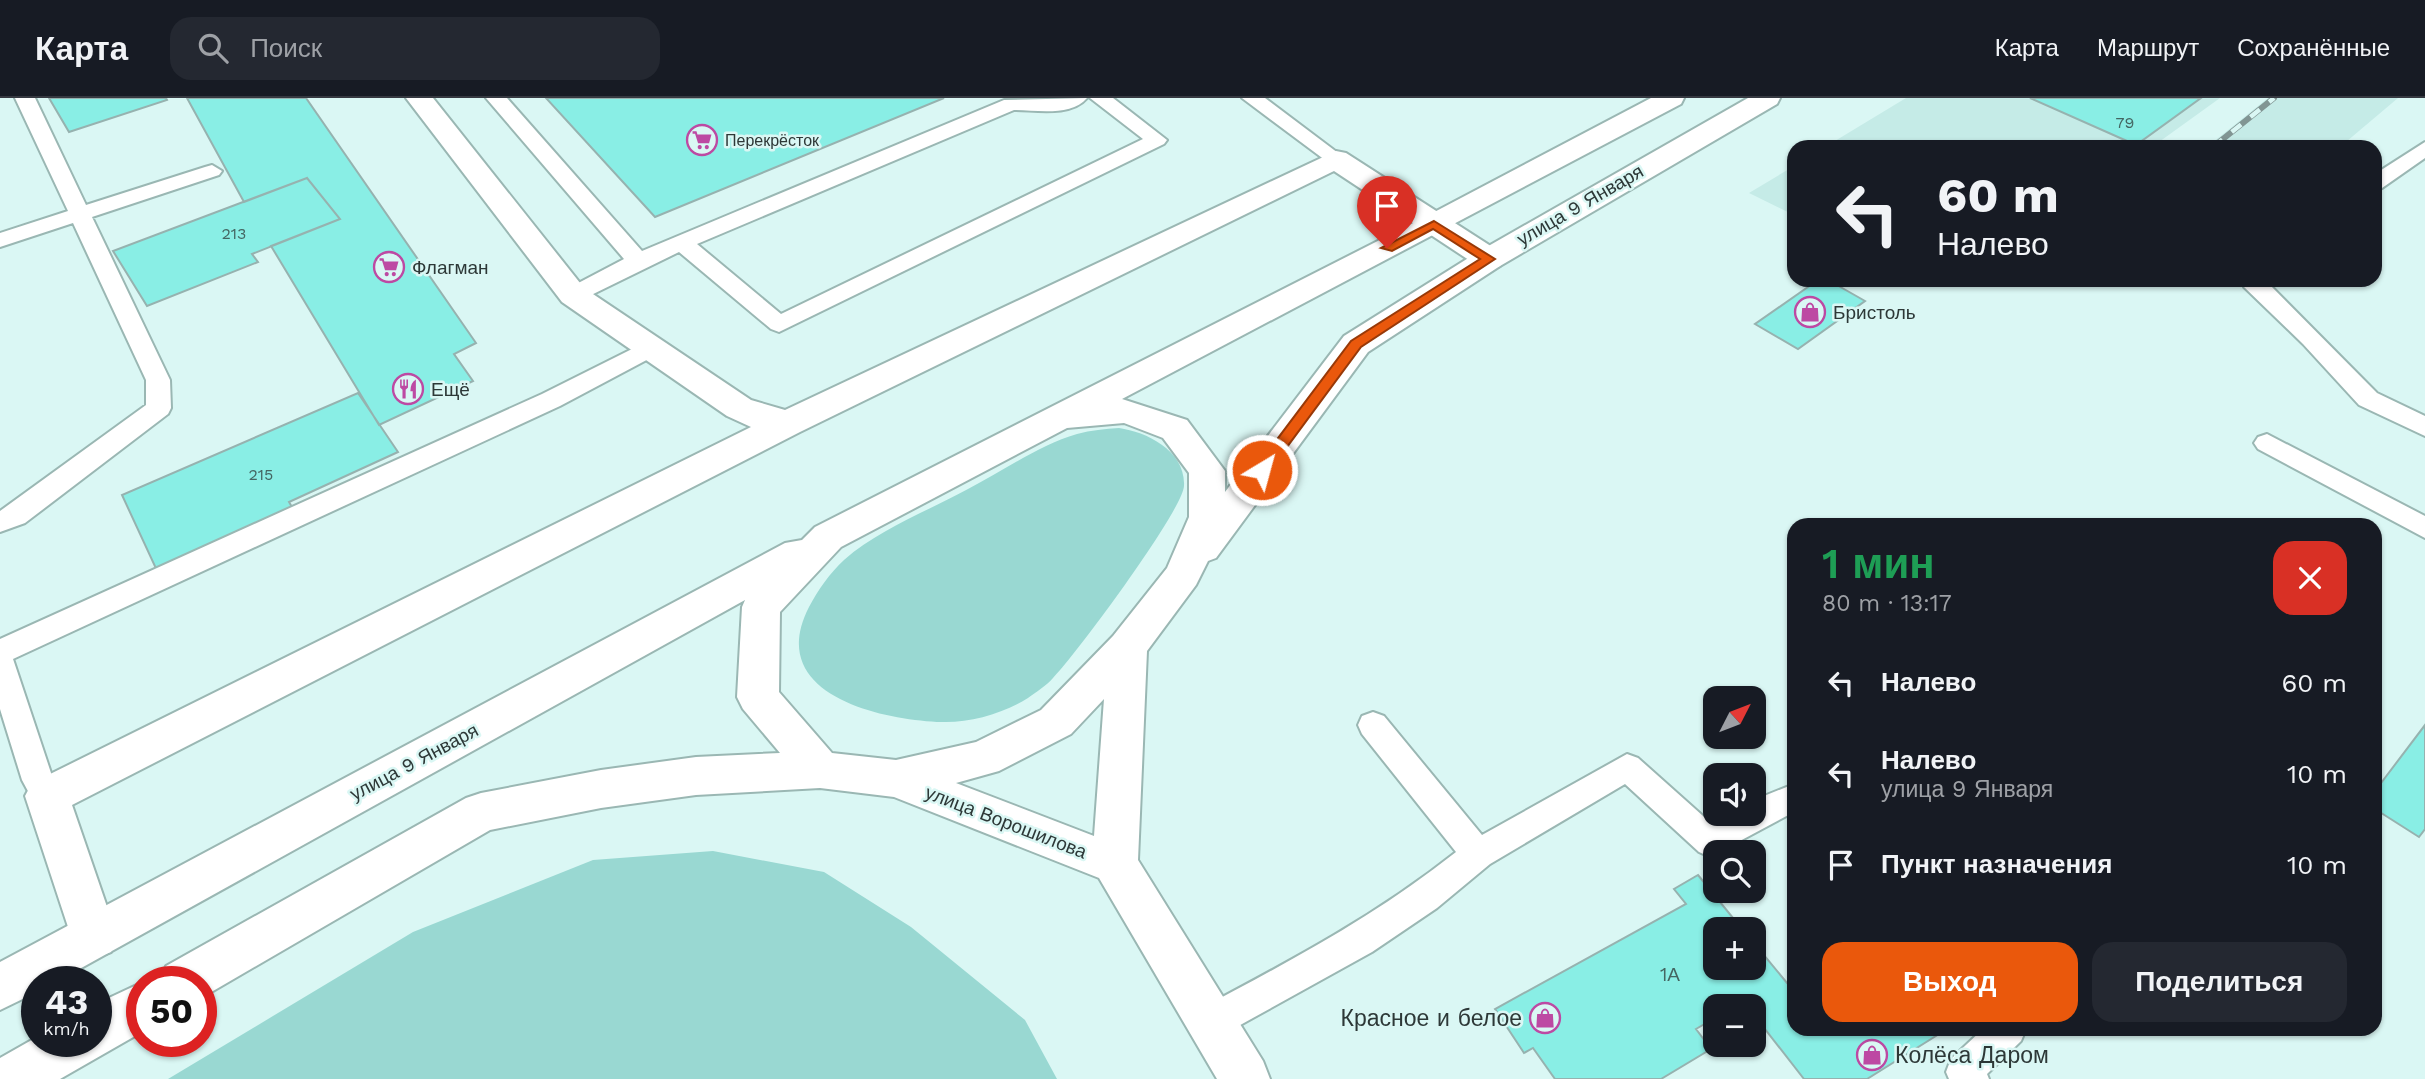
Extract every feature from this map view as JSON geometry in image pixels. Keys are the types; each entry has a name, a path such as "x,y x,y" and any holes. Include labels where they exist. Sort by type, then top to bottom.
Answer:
{"main road":[{"path":"419,98 573,295 648,349 739,408 760,417 788,423"},
{"path":"1060,417 1671,98"},
{"name":"улица 9 Января","path":"1183,575 1356,344 1489,259 1767,98"},
{"path":"94,936 47,796 788,423 1336,159 1489,259"},
{"path":"211,966 481,812 601,789 696,776 820,770 896,779 984,758 1056,722 1126,647 1183,575 1207,517 1207,471 1174,429 1126,411 1060,417"},
{"name":"улица 9 Января","path":"0,987 828,537 1060,417"},
{"path":"820,770 758,697 760,633 761,607 828,537"},
{"name":"улица Ворошилова","path":"896,779 1115,864 1126,647"},
{"path":"1115,864 1245,1079"},
{"path":"12,1079 50,1057"}],"lane":[{"path":"0,523 16,516 159,408 158,380 25,98"},
{"path":"496,98 638,261"},
{"path":"573,295 638,261 1012,104 1059,105 1077,98"},
{"path":"682,243 779,324 1157,140 1100,98"},
{"path":"1252,98 1336,159"},
{"path":"2382,179 2425,148"},
{"path":"0,240 212,171"},
{"path":"2257,287 2311,338 2368,399 2425,427"},
{"path":"0,652 551,400 648,349"},
{"path":"2267,443 2425,528"},
{"path":"0,663 38,780 47,796"},
{"path":"1373,725 1478,854"},
{"path":"1211,1022 1360,941 1426,897 1478,854 1627,767 1710,842 1761,811 1787,801"},
{"path":"1971,1079 1964,1072 2001,1036"}],"shaded area":[{"path":"1906,98 2220,98 2162,140 1837,140"},
{"path":"2268,98 2398,98 2348,140 2216,140"},
{"path":"1787,170 1787,212 1749,193"},
{"path":"1119,428 1152,439 1172,453 1183,474 1184,486 1166,523 1126,583 1083,642 1047,684 1028,698 998,712 964,721 942,722 917,720 861,708 835,696 815,681 802,661 799,637 809,607 820,588 844,560 888,530 1049,445 1082,433"},
{"path":"713,851 824,872 911,927 1025,1020 1057,1079 168,1079 205,1057 217,1057 217,1050 413,932 593,860"}],"building":[{"path":"49,98 166,98 167,100 69,132"},
{"path":"187,98 306,98 476,343 454,354 473,381 379,425 271,246 340,219 307,178 244,202"},
{"path":"546,98 944,98 655,217"},
{"path":"2030,98 2201,98 2143,140 2125,140"},
{"path":"307,178 340,219 252,254 258,262 147,306 113,251"},
{"name":"Бристоль","path":"1808,287 1840,287 1865,301 1798,349 1755,324"},
{"path":"358,393 398,452 289,502 295,512 159,575 122,495"},
{"path":"2425,725 2425,829 2419,837 2382,813 2382,782"},
{"path":"1698,875 1703,881 1703,903 1721,903 1732,917 1703,917 1703,980 1766,980 1766,958 1787,983 1787,1036 1936,1036 1867,1079 1804,1079 1766,1030 1766,994 1703,994 1703,1025 1696,1029 1703,1038 1703,1054 1661,1079 1555,1079 1533,1048 1524,1053 1495,1009 1686,904 1674,889"}],"railway":[{"path":"2222,140 2274,98"}],"place":[{"name":"Перекрёсток","path":"702,140"},
{"name":"Флагман","path":"389,267"},
{"name":"Бристоль","path":"1810,312"},
{"name":"Ещё","path":"408,389"},
{"name":"Красное и белое","path":"1545,1018"},
{"name":"Колёса Даром","path":"1872,1055"}],"route":[{"path":"1262,470 1356,344 1489,259 1434,224 1387,248"}]}
